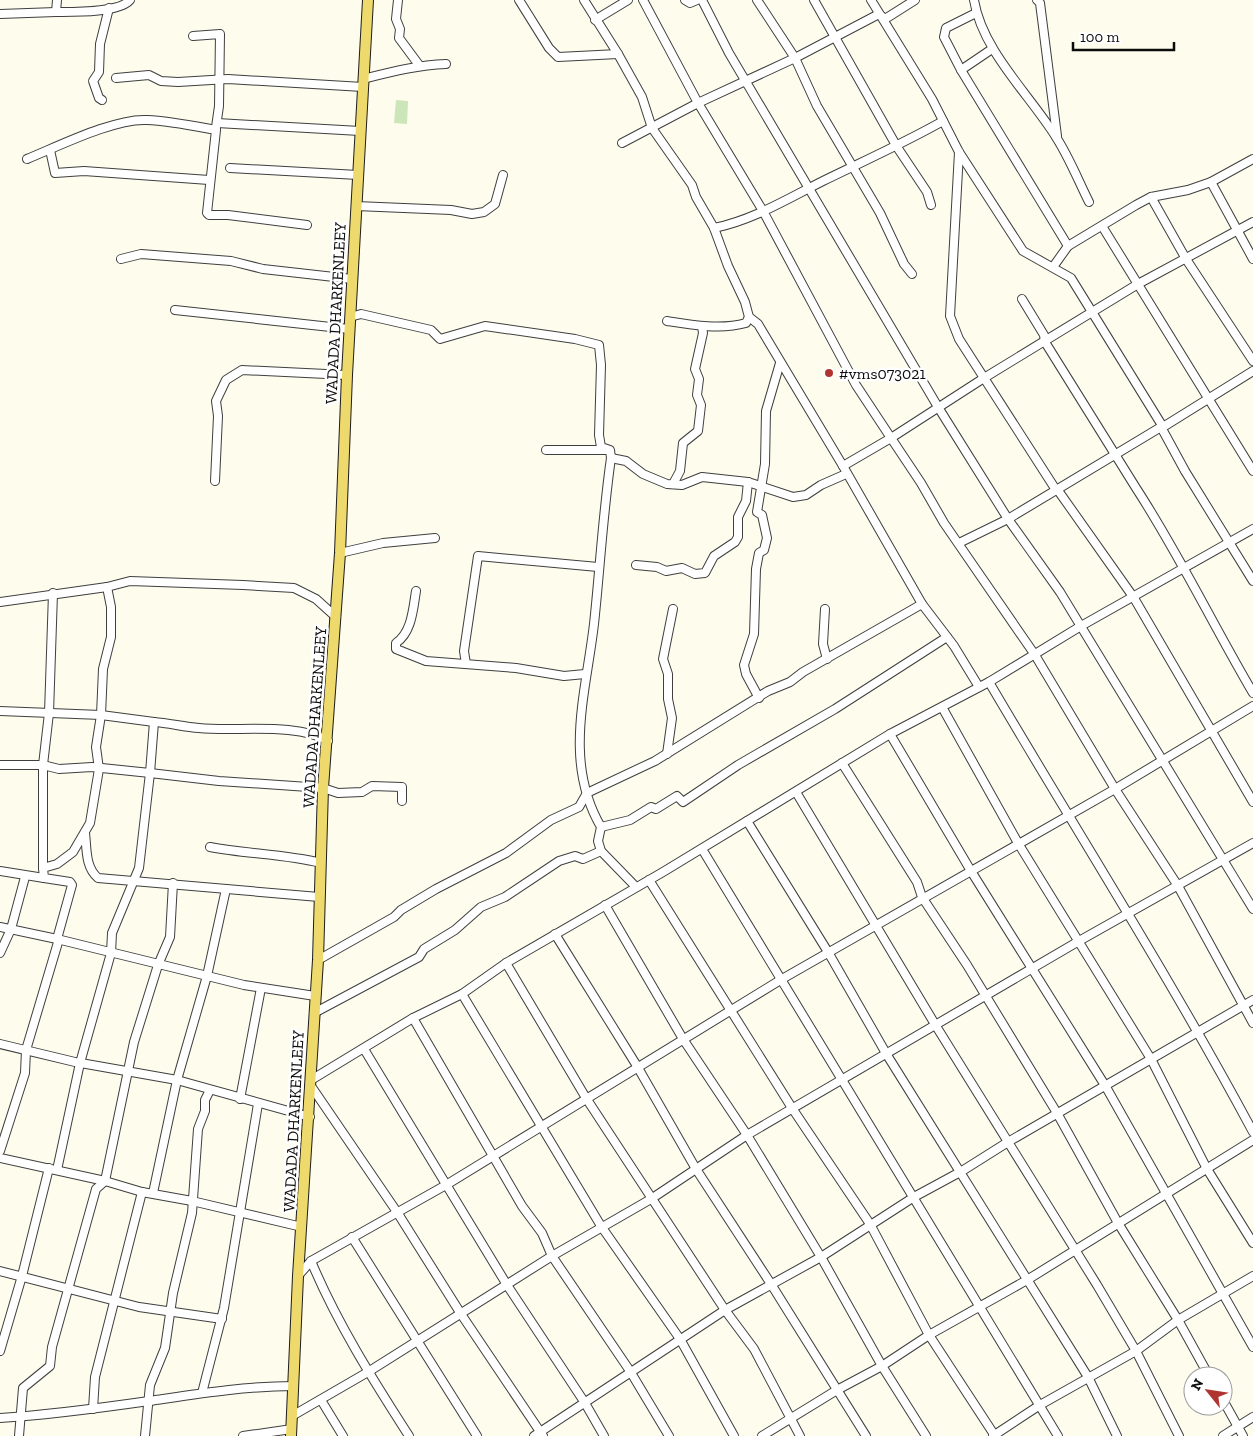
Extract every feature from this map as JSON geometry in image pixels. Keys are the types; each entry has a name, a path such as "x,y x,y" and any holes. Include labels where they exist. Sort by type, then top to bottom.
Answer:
{"main road":[{"name":"WADADA DHARKENLEEY","path":"292,1432 298,1276 310,1117 318,960 323,788 328,741 340,553 349,329 368,0"}],"street":[{"path":"56,12 57,0"},
{"path":"0,14 109,8 121,6 130,0"},
{"path":"398,0 396,18 400,29 399,38 420,65"},
{"path":"519,0 549,48 558,57 618,54"},
{"path":"584,0 642,97 652,128 692,185 696,197 714,228 728,266 745,302 749,317 758,324 922,604 980,686"},
{"path":"595,20 628,0"},
{"path":"643,0 698,103 763,212 856,385 921,483 944,523 1035,655 1115,788 1178,886 1253,1023"},
{"path":"685,0 690,3 697,0"},
{"path":"702,0 808,188 938,408 1008,519 1081,626 1253,908"},
{"path":"757,0 794,58 817,106 854,166 880,213 896,250 912,274"},
{"path":"814,0 836,35 897,147 927,192 931,205"},
{"path":"871,0 911,63 944,121 959,152 1023,251 1070,278 1162,427 1184,471 1253,581"},
{"path":"879,14 885,19 915,0"},
{"path":"974,0 976,13 992,49 1057,138 1089,202"},
{"path":"1037,0 1040,3 1057,138"},
{"path":"102,100 98,98 93,81 100,72 100,44 109,8"},
{"path":"976,13 946,28 944,37 961,70 1068,246"},
{"path":"622,143 698,103 794,58 879,14"},
{"path":"193,36 220,34 220,79 207,213 209,215 228,215 307,225"},
{"path":"961,70 992,49"},
{"path":"116,78 149,76 161,81 178,82 220,79 363,83 420,65 446,64"},
{"path":"27,159 118,125 146,120 216,126 360,131"},
{"path":"714,228 738,223 763,212 808,188 897,147 944,121"},
{"path":"50,150 55,173 84,171 209,180"},
{"path":"959,152 950,316 955,331 1057,490 1134,598 1253,802"},
{"path":"1053,267 1068,246 1151,197 1188,190 1211,182 1253,159"},
{"path":"230,168 358,175"},
{"path":"356,206 451,210 472,214 484,212 495,204 503,175"},
{"path":"1211,182 1236,231 1253,259"},
{"path":"1151,197 1186,259 1253,361"},
{"path":"350,317 361,314 431,330 440,339 485,326 575,339 599,345 601,365 599,435 601,447 654,480 682,485 702,477 748,482 793,497 799,496 845,470 984,378 1138,284 1253,222"},
{"path":"1102,226 1253,471"},
{"path":"121,259 141,254 231,261 263,269 352,279"},
{"path":"1022,299 1044,335 1045,342 1136,488 1183,568 1253,693"},
{"path":"175,310 349,329"},
{"path":"667,321 702,326 746,323 749,317"},
{"path":"673,484 680,471 683,444 698,431 701,405 697,395 699,379 695,369 703,333 702,326"},
{"path":"758,698 746,674 744,665 754,634 756,569 767,538 762,515 757,512 765,464 766,411 780,363"},
{"path":"215,481 218,416 216,401 226,380 242,370 347,376"},
{"path":"959,543 1008,519 1253,371"},
{"path":"546,450 610,454"},
{"path":"610,454 594,625 585,674 580,767 592,812 601,827 598,841 601,851 636,888"},
{"path":"636,565 657,566 666,571 682,568 695,574 705,573 714,556 738,537 738,517 746,501 748,482"},
{"path":"1253,529 1134,598 1081,626 989,682 890,734 702,849 506,963 462,994 413,1018 311,1083 397,1212 539,1435 630,1371 725,1310 821,1257 914,1197 962,1171 1057,1113 1253,1000"},
{"path":"340,553 383,543 435,538"},
{"path":"466,664 464,651 478,556 497,556 517,561 543,560 598,567"},
{"path":"0,602 53,593 107,587 130,581 294,588 316,599 336,617"},
{"path":"43,868 58,864 73,852 90,823 99,769 96,748 101,715 103,669 111,637 107,587"},
{"path":"416,591 410,622 404,638 396,644 396,650 426,661 564,676 585,674"},
{"path":"44,878 43,765 49,713 53,593"},
{"path":"318,960 399,914 401,910 436,889 506,853 551,820 579,807 587,793 667,754 758,698 922,604"},
{"path":"825,609 823,644 827,659"},
{"path":"667,754 672,718 668,699 668,674 664,659 673,610"},
{"path":"601,827 630,820 651,807 656,809 677,796 683,802 738,765 836,709 947,637"},
{"path":"989,682 1067,815 1199,1032 1253,1132"},
{"path":"298,1276 311,1261 446,1185 637,1066 782,979 1115,788 1253,706"},
{"path":"942,707 1018,843 1151,1059 1207,1168 1253,1243"},
{"path":"0,711 101,715 200,728 294,731 316,734 328,741"},
{"path":"0,1351 53,1169 111,953 112,933 139,868 154,722"},
{"path":"890,734 971,871 1106,1086 1164,1193 1253,1348"},
{"path":"842,763 917,882 922,897 1057,1113 1118,1223 1204,1366"},
{"path":"0,764 43,765 60,769 99,769 150,773 219,781 323,788 338,793 362,792 372,786 402,787 402,801"},
{"path":"796,792 936,1026 1076,1249 1136,1351 1179,1436"},
{"path":"747,821 828,952 887,1055 962,1171 1088,1377 1117,1436"},
{"path":"85,833 88,862 98,878 319,897"},
{"path":"292,1416 417,1342 601,1226 651,1198 792,1108 887,1055 1032,968 1253,843"},
{"path":"210,847 278,858 303,859 321,864"},
{"path":"702,849 782,979 840,1080 914,1197 979,1308 1058,1436"},
{"path":"314,1013 418,957 424,949 455,930 481,907 505,897 560,861 575,856 583,859 601,851"},
{"path":"0,872 70,882 72,885 26,1050 25,1073 0,1151"},
{"path":"0,953 11,929 25,877"},
{"path":"650,880 792,1108 870,1224 929,1335 994,1436 1040,1405 1136,1351 1178,1320 1253,1276"},
{"path":"19,1436 19,1417 23,1388 50,1366 52,1348 96,1189 105,1181 134,1042 158,965 170,937 173,884"},
{"path":"154,1193 177,1080 207,976 226,889"},
{"path":"605,905 683,1039 748,1135 821,1257 882,1366 926,1436"},
{"path":"0,927 58,939 158,965 261,988 315,996"},
{"path":"555,934 637,1066 696,1169 771,1284 866,1436"},
{"path":"506,963 586,1098 725,1310 754,1349 800,1436"},
{"path":"240,1099 261,988"},
{"path":"462,994 601,1226 680,1340 734,1436"},
{"path":"413,1018 522,1206 542,1233 552,1256 630,1371 669,1436"},
{"path":"0,1044 80,1063 177,1080 310,1117"},
{"path":"364,1049 507,1285 585,1403 604,1436"},
{"path":"144,1436 150,1384 165,1348 175,1285 192,1214 198,1129 205,1111 205,1100 210,1090"},
{"path":"202,1392 222,1319 238,1214 258,1104"},
{"path":"762,1436 837,1390 882,1366 929,1335 1027,1280 1164,1193 1253,1140"},
{"path":"0,1158 105,1181 142,1192 192,1201 238,1214 302,1227"},
{"path":"93,1409 95,1377 142,1192"},
{"path":"352,1237 477,1436"},
{"path":"311,1261 335,1313 368,1372 410,1436"},
{"path":"0,1271 114,1301 172,1313 222,1319"},
{"path":"0,1418 93,1409 202,1392 260,1386 294,1386"},
{"path":"321,1400 343,1436"},
{"path":"1232,1416 1243,1436"},
{"path":"1223,1436 1253,1417"},
{"path":"242,1436 292,1432"}],"green space":[{"path":"396,100 408,101 407,124 394,123"}],"place":[{"name":"#vms073021","path":"829,373"}]}
